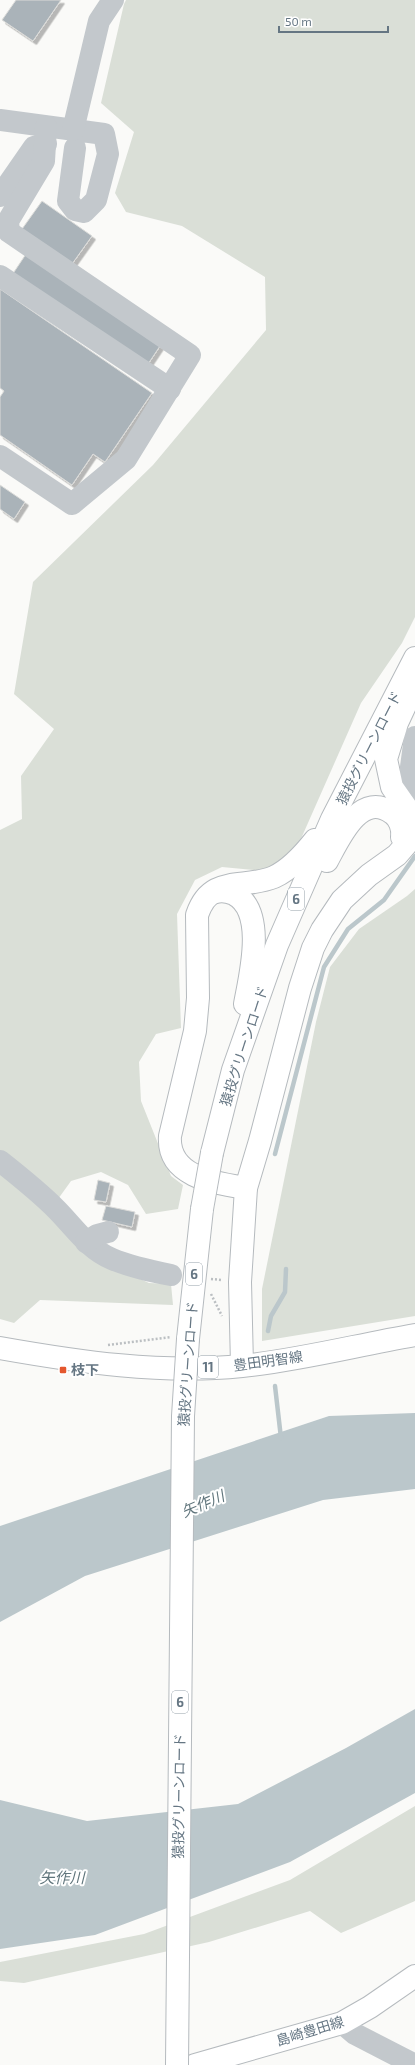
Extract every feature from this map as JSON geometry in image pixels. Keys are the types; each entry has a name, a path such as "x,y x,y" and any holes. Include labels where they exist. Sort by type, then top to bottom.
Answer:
{"main road":[{"name":"猿投グリーンロード","path":"177,2065 184,1416 180,1338 212,1153 233,1070 253,1010 299,892 332,819 415,658"},
{"path":"242,1366 240,1282 246,1188 260,1141 300,988 313,948 331,915 342,900 369,875 397,855 409,841 412,832 412,822 408,810 392,787 386,759 397,722 415,684"},
{"path":"253,1010 312,888 334,848 352,820 366,808 376,807 393,813 401,826 402,836 400,844 387,862"},
{"path":"246,1188 192,1174 177,1162 172,1155 169,1146 170,1136 195,1031 198,998 197,915 206,896 224,886 263,881 286,870 306,851 332,819"},
{"path":"206,896 223,891 237,896 249,910 253,923 254,939 252,961 233,1070"},
{"name":"豊田明智線","path":"0,1348 63,1359 173,1369 242,1366 415,1335"},
{"name":"島崎豊田線","path":"195,2065 342,2023 370,2007 415,1976"}],"street":[{"path":"0,120 46,135 74,139 99,21 113,0"},
{"path":"0,196 34,147 46,135"},
{"path":"0,456 72,504 126,459 190,355 9,232 8,221 44,161 46,135"},
{"path":"0,276 170,389"},
{"path":"412,822 411,767 415,737"},
{"path":"0,1161 28,1183 86,1242 112,1259 140,1269 171,1275"},
{"path":"86,1242 97,1235 108,1232"},
{"path":"342,2023 356,2034 415,2065"}],"path":[{"path":"208,1287 224,1318"},
{"path":"105,1345 180,1338"}],"shaded area":[{"path":"126,0 415,0 415,617 402,643 361,703 300,841 286,860 264,871 222,867 195,880 177,914 181,1028 156,1034 139,1062 141,1101 171,1176 183,1185 178,1209 146,1214 128,1185 101,1172 71,1181 48,1213 90,1256 149,1283 171,1284 173,1305 40,1300 14,1323 0,1319 0,830 22,819 21,776 54,729 14,694 33,582 153,465 266,330 265,277 182,226 126,212 115,193 134,132 101,103"},
{"path":"415,889 415,1316 262,1341 262,1289 316,1022 330,967 359,929"},
{"path":"415,1806 415,1901 341,1933 310,1911 209,1942 24,1983 0,1981 0,1962 144,1934 290,1880"}],"water":[{"name":"矢作川","path":"415,1413 415,1489 323,1500 85,1576 0,1622 0,1526 329,1416"},
{"name":"矢作川","path":"415,1709 415,1793 290,1862 95,1935 0,1949 0,1800 87,1821 238,1804 346,1748"}],"building":[{"path":"16,0 61,0 33,41 2,20"},
{"path":"42,201 92,236 72,264 22,229"},
{"path":"26,254 160,346 146,367 12,275"},
{"path":"0,289 152,393 105,462 93,454 72,485 0,435 0,397 4,391 0,388"},
{"path":"0,485 25,502 14,519 0,509"},
{"path":"98,1180 110,1183 106,1202 94,1200"},
{"path":"106,1206 135,1212 132,1227 102,1220"}],"waterway":[{"path":"275,1154 324,967 348,929 384,900 415,856"},
{"path":"268,1331 271,1316 285,1292 286,1269"},
{"path":"275,1386 281,1438"}],"place":[{"name":"枝下","path":"63,1370"}]}
